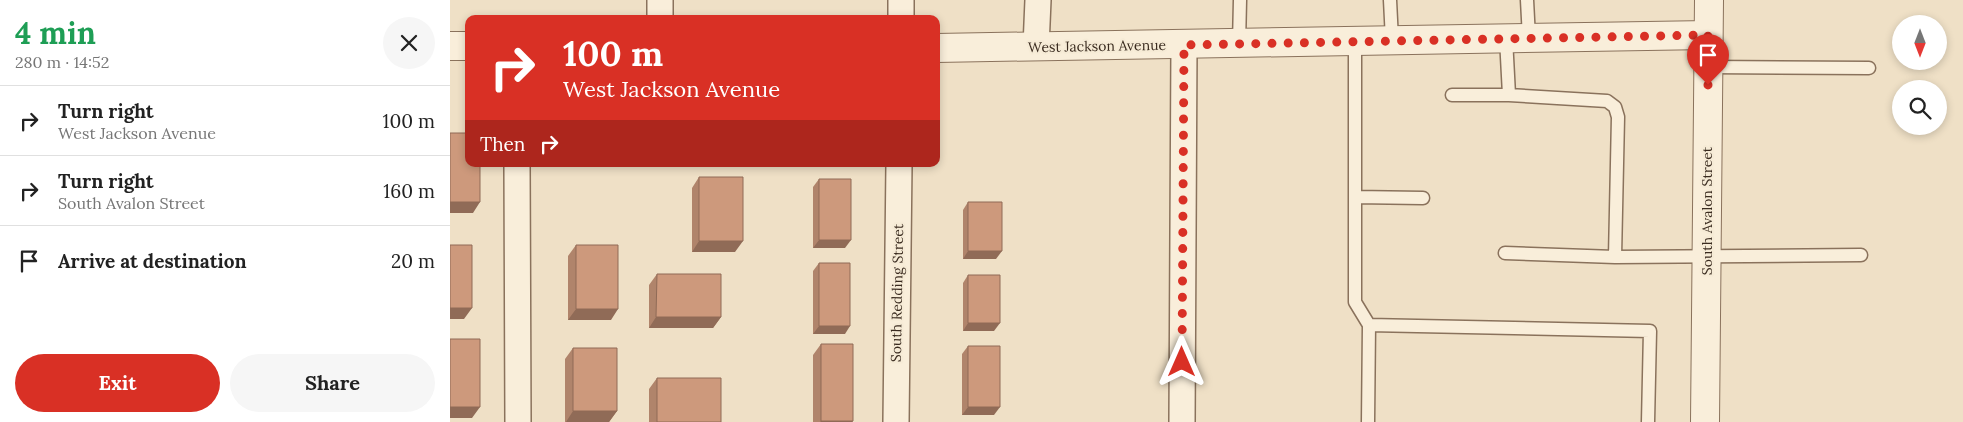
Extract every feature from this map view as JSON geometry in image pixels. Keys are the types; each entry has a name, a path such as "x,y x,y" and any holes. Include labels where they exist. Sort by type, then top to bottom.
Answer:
{"street":[{"path":"660,0 660,15"},
{"path":"901,0 901,15"},
{"path":"1036,47 1038,0"},
{"name":"South Avalon Street","path":"1705,422 1709,0"},
{"name":"West Jackson Avenue","path":"940,48 1708,35"},
{"path":"1182,422 1184,45"},
{"path":"450,46 465,46"},
{"path":"517,167 518,422"},
{"name":"South Redding Street","path":"896,422 899,167"}],"lane":[{"path":"1239,44 1240,0"},
{"path":"1390,0 1392,40"},
{"path":"1509,95 1518,38 1527,0"},
{"path":"1355,41 1355,302 1369,325 1368,422"},
{"path":"1708,66 1869,68"},
{"path":"1452,95 1509,95 1608,101 1615,107 1618,117 1616,257"},
{"path":"1355,197 1423,198"},
{"path":"1506,253 1616,257 1861,255"},
{"path":"1369,325 1650,331 1648,422"}],"building":[{"path":"450,133 465,133 465,167 480,167 480,202 450,202"},
{"path":"699,177 743,177 743,241 699,241"},
{"path":"819,179 851,179 851,240 819,240"},
{"path":"968,202 1002,202 1002,251 968,251"},
{"path":"450,245 472,245 472,308 450,308"},
{"path":"576,245 618,245 618,309 576,309"},
{"path":"819,263 850,263 850,326 819,326"},
{"path":"657,274 721,274 721,317 656,317"},
{"path":"968,275 1000,275 1000,323 968,323"},
{"path":"450,339 480,339 480,407 450,407"},
{"path":"821,344 853,344 853,421 821,421"},
{"path":"968,346 1000,346 1000,407 968,407"},
{"path":"573,348 617,348 617,411 573,411"},
{"path":"657,378 721,378 721,422 657,422"}],"route":[{"path":"1182,362 1184,45 1708,35 1708,85"}]}
